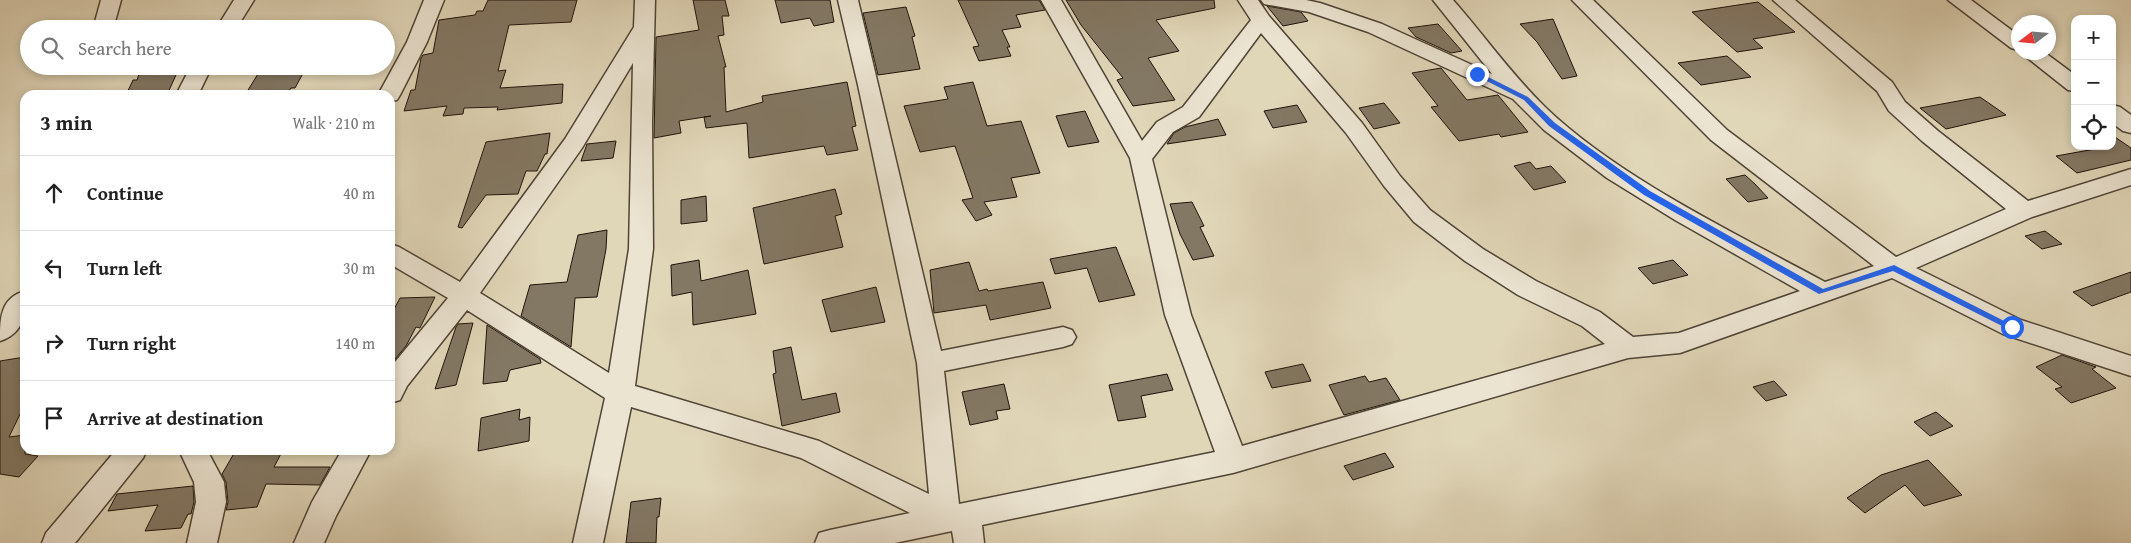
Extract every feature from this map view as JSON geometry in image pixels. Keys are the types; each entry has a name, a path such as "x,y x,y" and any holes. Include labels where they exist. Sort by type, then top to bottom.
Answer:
{"street":[{"path":"105,20 111,0"},
{"path":"232,20 244,0"},
{"path":"392,90 417,42 434,0"},
{"path":"588,543 620,393 641,249 641,122 645,0"},
{"path":"848,0 869,85 930,363 960,526"},
{"path":"1051,0 1141,158 1178,315 1233,461"},
{"path":"1248,0 1266,10 1392,181 1422,216 1474,255 1527,288 1591,319 1628,348"},
{"path":"1443,0 1526,98 1552,124 1647,193 1822,292"},
{"path":"1582,0 1719,134 1894,268 2012,327 2131,366"},
{"path":"1783,0 1885,87 1898,106 1930,136 2024,210"},
{"path":"1958,0 2011,39"},
{"path":"1266,10 1313,7 1375,28 1526,98"},
{"path":"1141,158 1165,127 1191,112 1266,10"},
{"path":"395,380 464,296 574,143 645,26"},
{"path":"2041,60 2071,82"},
{"path":"190,90 197,75"},
{"path":"2116,115 2131,126"},
{"path":"830,543 960,526 1233,461 1628,348 1680,343 1894,268 2024,210 2131,177"},
{"path":"395,256 464,296 620,393 809,449 901,493 960,526"},
{"path":"0,331 20,306"},
{"path":"930,363 1063,337"},
{"path":"57,543 129,455"},
{"path":"196,455 209,482 211,502 202,543"},
{"path":"309,543 323,511 355,455"}],"building":[{"path":"488,0 577,0 571,22 509,25 498,71 506,70 500,88 563,84 562,103 497,110 498,107 464,108 463,114 443,116 447,106 404,111 411,90 415,90 421,58 423,55 433,53 439,20 475,15 477,11 483,11"},
{"path":"693,0 725,0 729,16 722,16 724,35 718,36 726,67 724,67 726,112 763,102 762,96 847,82 856,126 852,127 858,150 827,155 824,146 749,158 747,123 706,128 704,117 679,121 681,133 654,138 656,37 699,30"},
{"path":"775,0 830,0 834,22 814,26 810,18 781,23"},
{"path":"958,0 1039,0 1045,10 1016,15 1021,27 1002,30 1010,47 1007,47 1011,56 979,61 973,47 979,46"},
{"path":"1066,0 1214,0 1215,8 1156,20 1179,51 1148,58 1175,100 1133,106 1117,80 1123,78 1081,25"},
{"path":"1758,2 1795,32 1753,39 1763,48 1737,52 1692,12"},
{"path":"1267,6 1301,12 1308,21 1283,26"},
{"path":"906,7 915,36 912,37 920,69 878,75 863,13"},
{"path":"1553,19 1577,76 1562,79 1537,42 1520,24"},
{"path":"1438,24 1462,51 1451,53 1416,37 1408,28"},
{"path":"1727,56 1751,77 1701,85 1678,63"},
{"path":"1441,68 1467,100 1498,95 1528,132 1501,137 1499,134 1459,141 1431,107 1438,106 1412,73"},
{"path":"139,75 176,75 169,90 128,90 133,80 137,80"},
{"path":"257,75 302,75 295,88 290,90 248,90"},
{"path":"973,82 987,126 1021,121 1040,173 1011,178 1017,197 984,202 992,215 976,221 962,200 973,198 955,146 920,152 904,106 948,99 944,87"},
{"path":"1980,97 2006,115 1946,129 1920,108"},
{"path":"1384,103 1400,123 1374,129 1359,108"},
{"path":"1297,105 1307,122 1273,128 1264,111"},
{"path":"1085,111 1099,142 1068,147 1056,116"},
{"path":"1218,119 1226,135 1167,144 1174,133 1185,127"},
{"path":"550,133 547,154 545,154 537,171 526,171 518,194 486,195 462,228 458,227 486,142"},
{"path":"2116,138 2131,148 2131,160 2077,173 2056,156 2090,150 2116,150"},
{"path":"616,141 613,158 581,161 587,144"},
{"path":"1530,162 1536,169 1551,166 1566,182 1534,190 1514,166"},
{"path":"1745,175 1768,198 1748,202 1726,179"},
{"path":"835,189 842,214 835,216 843,247 764,264 753,208"},
{"path":"706,196 707,221 681,224 681,200"},
{"path":"1192,202 1204,226 1200,227 1214,256 1193,260 1180,234 1170,204"},
{"path":"607,230 606,249 597,297 575,298 571,347 521,316 530,285 567,282 578,235"},
{"path":"2045,231 2062,244 2042,249 2025,236"},
{"path":"1116,247 1135,295 1099,302 1087,268 1055,274 1050,259"},
{"path":"699,260 701,281 748,270 756,314 693,325 692,292 672,296 671,265"},
{"path":"1673,260 1688,275 1653,284 1638,268"},
{"path":"969,262 979,291 1043,282 1051,308 990,320 986,305 934,313 930,270"},
{"path":"2131,272 2131,292 2092,306 2073,292"},
{"path":"876,287 885,322 831,332 822,300"},
{"path":"435,297 420,328 416,327 406,346 395,359 395,308 400,298"},
{"path":"473,323 456,385 435,389 456,327 458,324"},
{"path":"487,325 540,359 541,363 510,370 507,381 483,384"},
{"path":"791,347 802,400 836,393 840,412 782,426 773,374 776,373 773,351"},
{"path":"2062,355 2096,367 2092,369 2116,388 2071,403 2055,389 2062,387 2036,367"},
{"path":"20,358 20,414 9,437 20,436 20,455 38,456 19,477 0,474 0,361"},
{"path":"1303,364 1311,381 1272,388 1265,372"},
{"path":"1167,374 1173,390 1141,396 1146,417 1118,421 1109,385"},
{"path":"1365,376 1369,382 1386,378 1400,400 1344,415 1329,385"},
{"path":"1774,381 1787,395 1766,401 1753,387"},
{"path":"1004,384 1010,409 996,411 998,419 970,425 962,392"},
{"path":"520,409 519,420 530,417 529,441 478,451 481,418"},
{"path":"1936,412 1953,426 1930,436 1914,422"},
{"path":"1385,453 1394,467 1353,480 1344,466"},
{"path":"233,455 280,455 274,467 330,467 320,485 266,484 257,507 226,510 228,502 226,482 222,474"},
{"path":"1928,460 1962,495 1924,506 1905,485 1865,513 1847,498 1881,475"},
{"path":"193,486 194,502 191,514 188,514 181,528 145,531 158,505 108,511 117,494"},
{"path":"661,498 659,517 657,517 656,543 626,543 631,502"}],"route":[{"path":"1477,74 1526,98 1552,124 1647,193 1822,292 1894,268 2012,327"}]}
